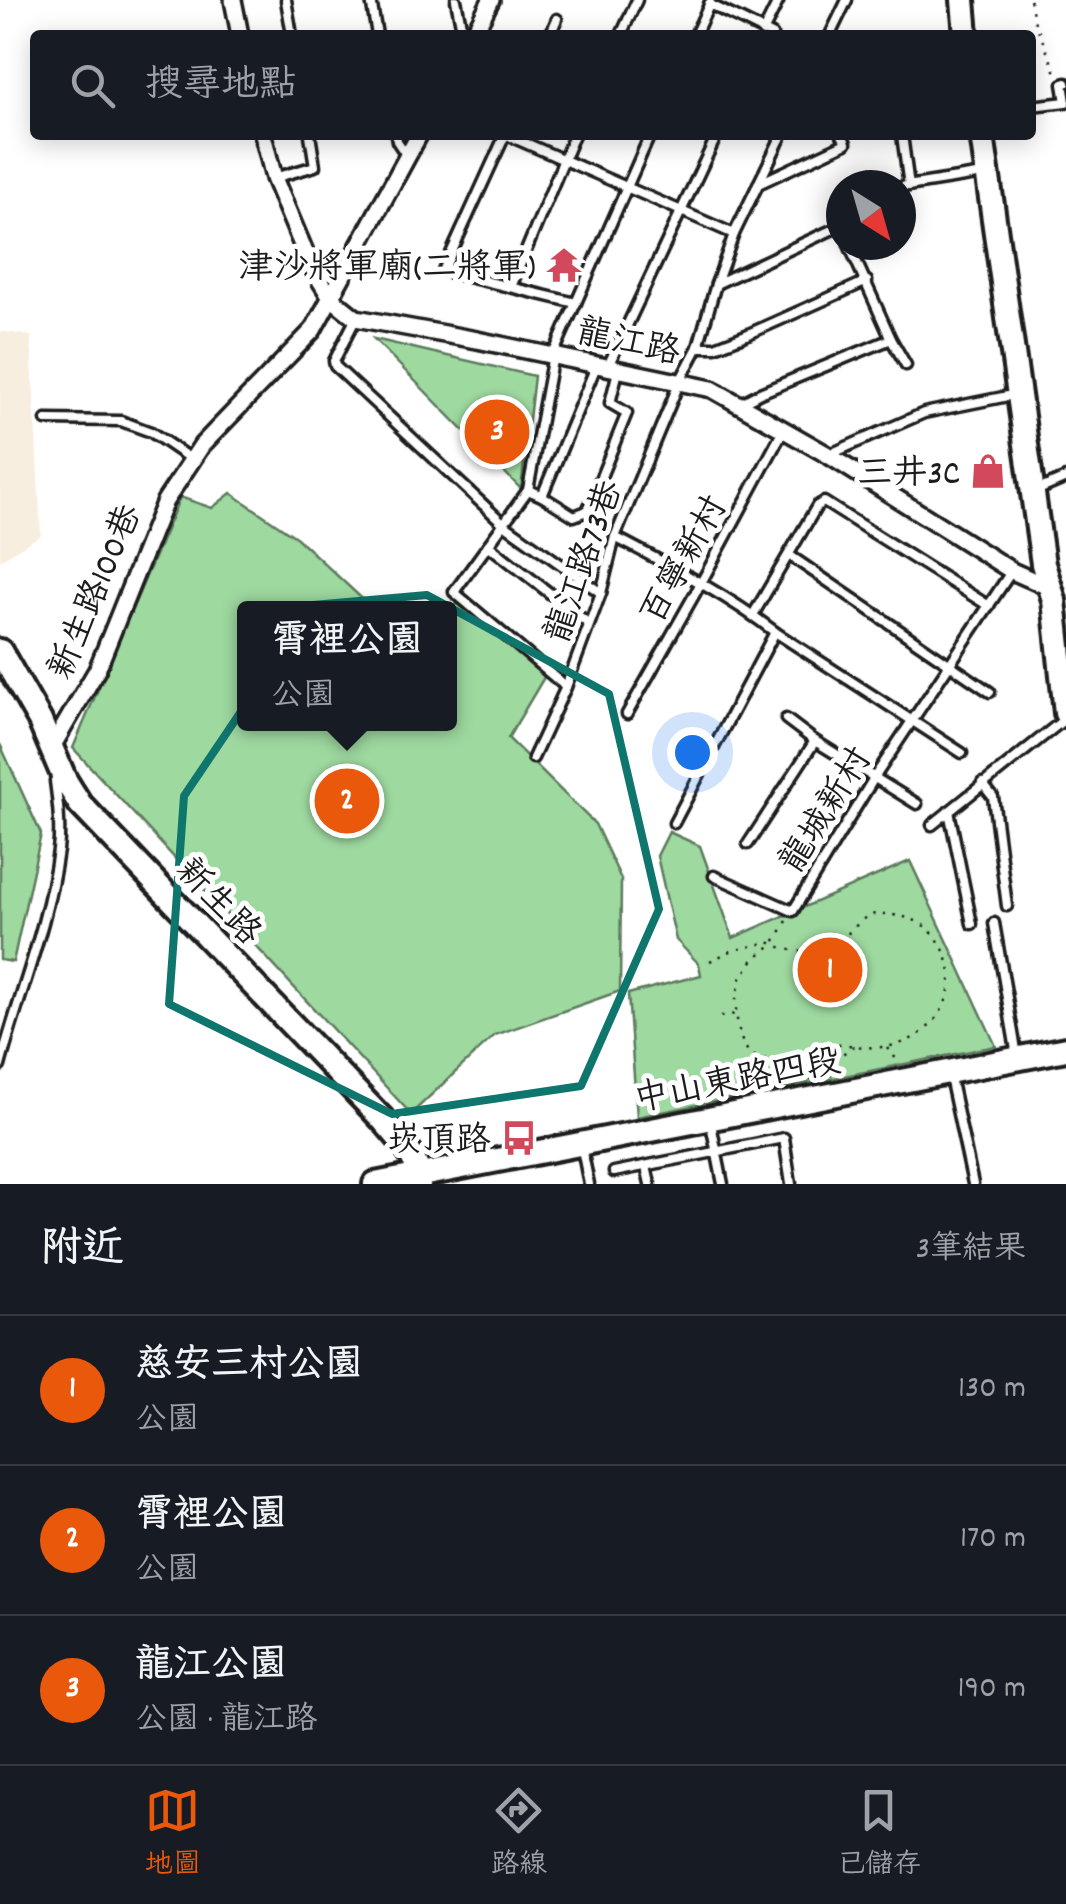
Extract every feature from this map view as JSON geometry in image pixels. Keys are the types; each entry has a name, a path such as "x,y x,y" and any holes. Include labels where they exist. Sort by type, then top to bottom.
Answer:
{"street":[{"path":"232,0 239,30"},
{"path":"475,30 491,0"},
{"path":"963,0 963,30"},
{"name":"龍江路","path":"265,140 274,178 310,264 331,298 356,318 712,389 1058,596"},
{"name":"新生路100巷","path":"52,746 97,670 165,502 202,445 313,330 416,140"},
{"path":"983,140 1034,492 1058,596 1066,715"},
{"name":"新生路","path":"0,651 21,684 80,804 384,1121 412,1155 420,1180"},
{"name":"中山東路四段","path":"376,1184 420,1180 580,1144 1066,1049"}],"lane":[{"path":"286,0 291,30"},
{"path":"371,0 377,30"},
{"path":"456,0 462,30"},
{"path":"623,30 637,0"},
{"path":"768,30 779,0"},
{"path":"832,30 846,0"},
{"path":"697,30 710,2 759,30"},
{"path":"552,30 557,19"},
{"path":"1036,105 1066,102 1064,84"},
{"path":"274,178 315,166 311,140"},
{"path":"398,140 408,156"},
{"path":"504,140 443,271 576,303"},
{"path":"518,140 734,234"},
{"path":"511,287 572,140"},
{"path":"566,687 454,592 528,490 553,355 648,140"},
{"path":"542,496 714,140"},
{"name":"龍江路73巷","path":"533,758 566,687 601,593 615,537 680,381 698,348 734,234 780,140"},
{"path":"758,184 846,143 844,140"},
{"path":"902,140 904,170"},
{"path":"916,185 988,173"},
{"path":"716,284 826,233"},
{"path":"856,260 906,365"},
{"path":"698,348 715,347 746,336 867,281"},
{"path":"356,318 334,360 335,366 504,524 601,593"},
{"path":"738,404 891,339"},
{"path":"528,490 574,516 587,512 627,413 610,403 608,366"},
{"path":"828,455 924,413 1020,394"},
{"path":"46,420 121,421 152,432 192,460"},
{"name":"百寧新村","path":"627,714 784,429"},
{"path":"1034,492 1066,478"},
{"path":"753,615 817,506 824,502 989,606"},
{"path":"615,537 753,615 962,753"},
{"path":"488,545 589,624"},
{"path":"789,555 990,692"},
{"name":"龍城新村","path":"714,876 793,911 874,778 1012,571"},
{"path":"674,823 775,632"},
{"path":"932,825 1066,715"},
{"path":"786,719 814,741 917,804"},
{"path":"748,844 814,741"},
{"path":"0,1066 34,959 58,848 52,746"},
{"path":"982,783 993,798 1007,906"},
{"path":"949,810 972,924"},
{"path":"994,923 1017,1059"},
{"path":"949,1073 973,1184"},
{"path":"710,1120 722,1184"},
{"path":"614,1172 784,1138 791,1184"},
{"path":"580,1144 589,1184"},
{"path":"646,1166 650,1184"}],"path":[{"path":"1030,0 1034,20 1064,84"},
{"path":"793,911 773,944 754,959 740,980 736,1014 745,1048 756,1057 803,1066 830,1064 855,1045"},
{"path":"710,960 769,942 782,949 822,950 874,914 911,918 927,926 941,945 951,978 948,999 938,1015 914,1037 886,1047 825,1046 802,1060 804,1080"},
{"path":"721,1017 736,1014"},
{"path":"886,1047 899,1062"},
{"path":"756,1057 743,1092 842,1073"}],"highlighted area":[{"path":"427,595 609,694 659,909 581,1086 392,1114 169,1004 184,796 313,605"}],"shaded area":[{"path":"0,331 31,336 41,535 0,560"}],"green space":[{"path":"374,339 534,376 521,489"},
{"path":"231,493 297,538 364,601 237,601 237,731 457,731 459,601 546,674 508,738 595,824 621,879 620,991 495,1035 411,1114 73,748 180,497 212,508"},
{"path":"0,744 41,834 13,962 0,960"},
{"path":"669,832 700,846 733,938 910,861 996,1046 637,1117 628,994 701,975 699,964 676,940 657,856"}],"place":[{"name":"津沙將軍廟(二將軍)","path":"564,265"},
{"name":"龍江公園","path":"497,432"},
{"name":"三井3C","path":"988,471"},
{"name":"霄裡公園","path":"347,801"},
{"name":"慈安三村公園","path":"830,970"},
{"name":"崁頂路","path":"519,1138"}]}
